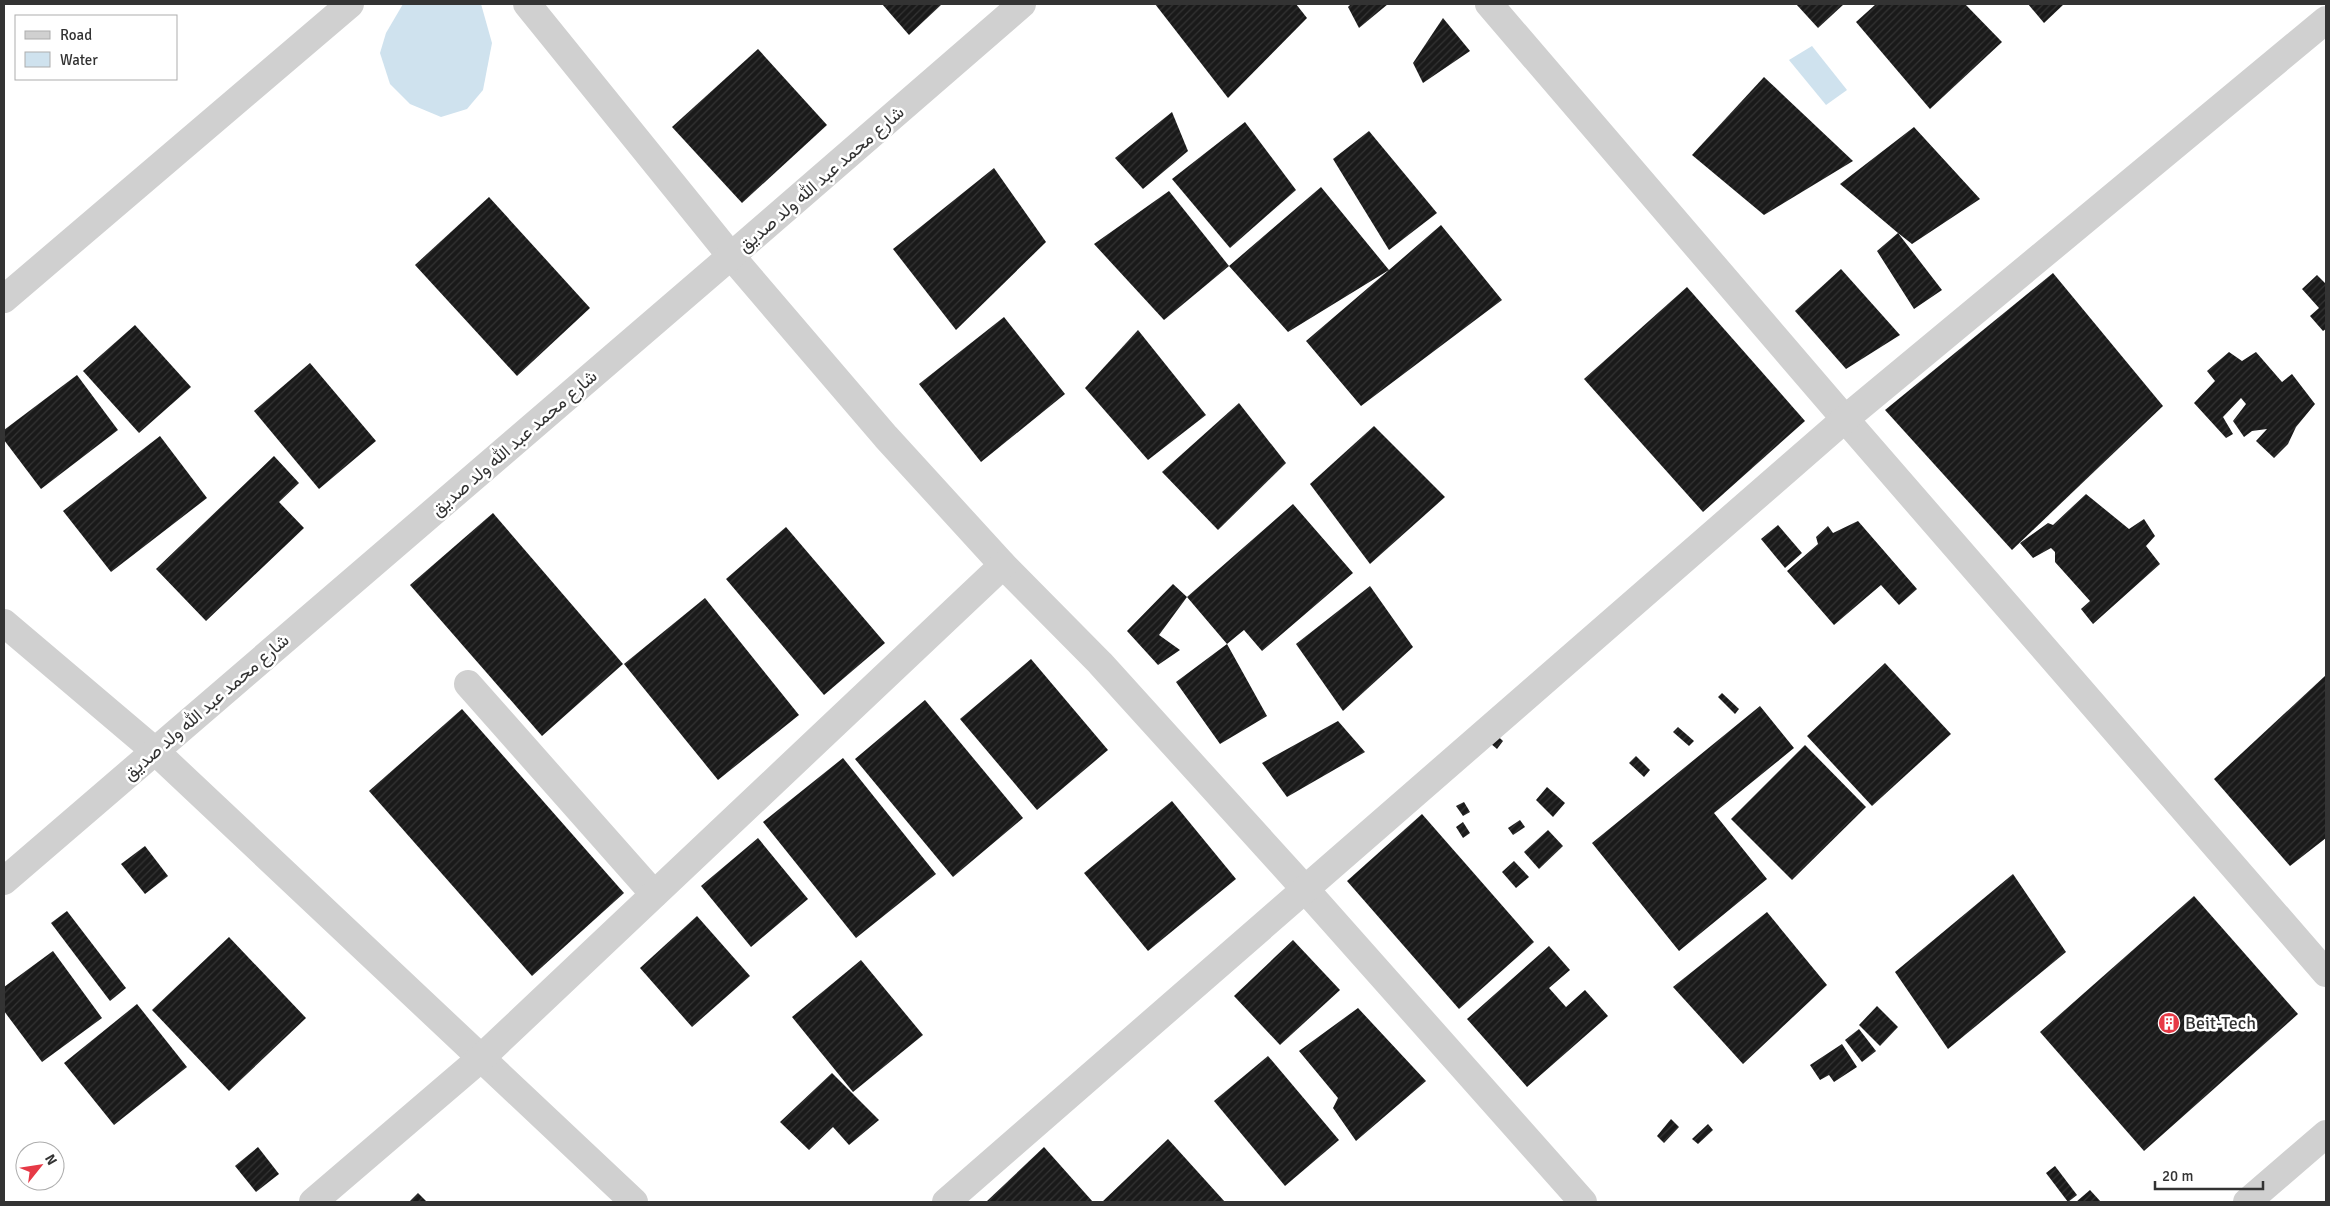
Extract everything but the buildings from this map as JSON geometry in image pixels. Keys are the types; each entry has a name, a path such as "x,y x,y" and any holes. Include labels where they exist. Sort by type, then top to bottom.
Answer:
{"street":[{"path":"4,298 350,4"},
{"path":"527,4 732,256 886,437 1003,565 1100,663 1304,888 1569,1197"},
{"name":"شارع محمد عبد الله ولد صديق","path":"4,881 732,256 1022,4"},
{"path":"1488,4 2326,973"},
{"path":"946,1202 1845,418 2326,20"},
{"path":"313,1202 480,1059 1003,565"},
{"path":"4,623 155,751 634,1202"},
{"path":"468,684 654,894"},
{"path":"2247,1202 2326,1134"}],"water":[{"path":"403,4 481,4 492,43 483,90 467,109 441,117 410,104 390,84 380,53 386,33"},
{"path":"1812,46 1847,90 1826,105 1789,60"}],"place":[{"name":"Beit-Tech","path":"2169,1023"}]}
